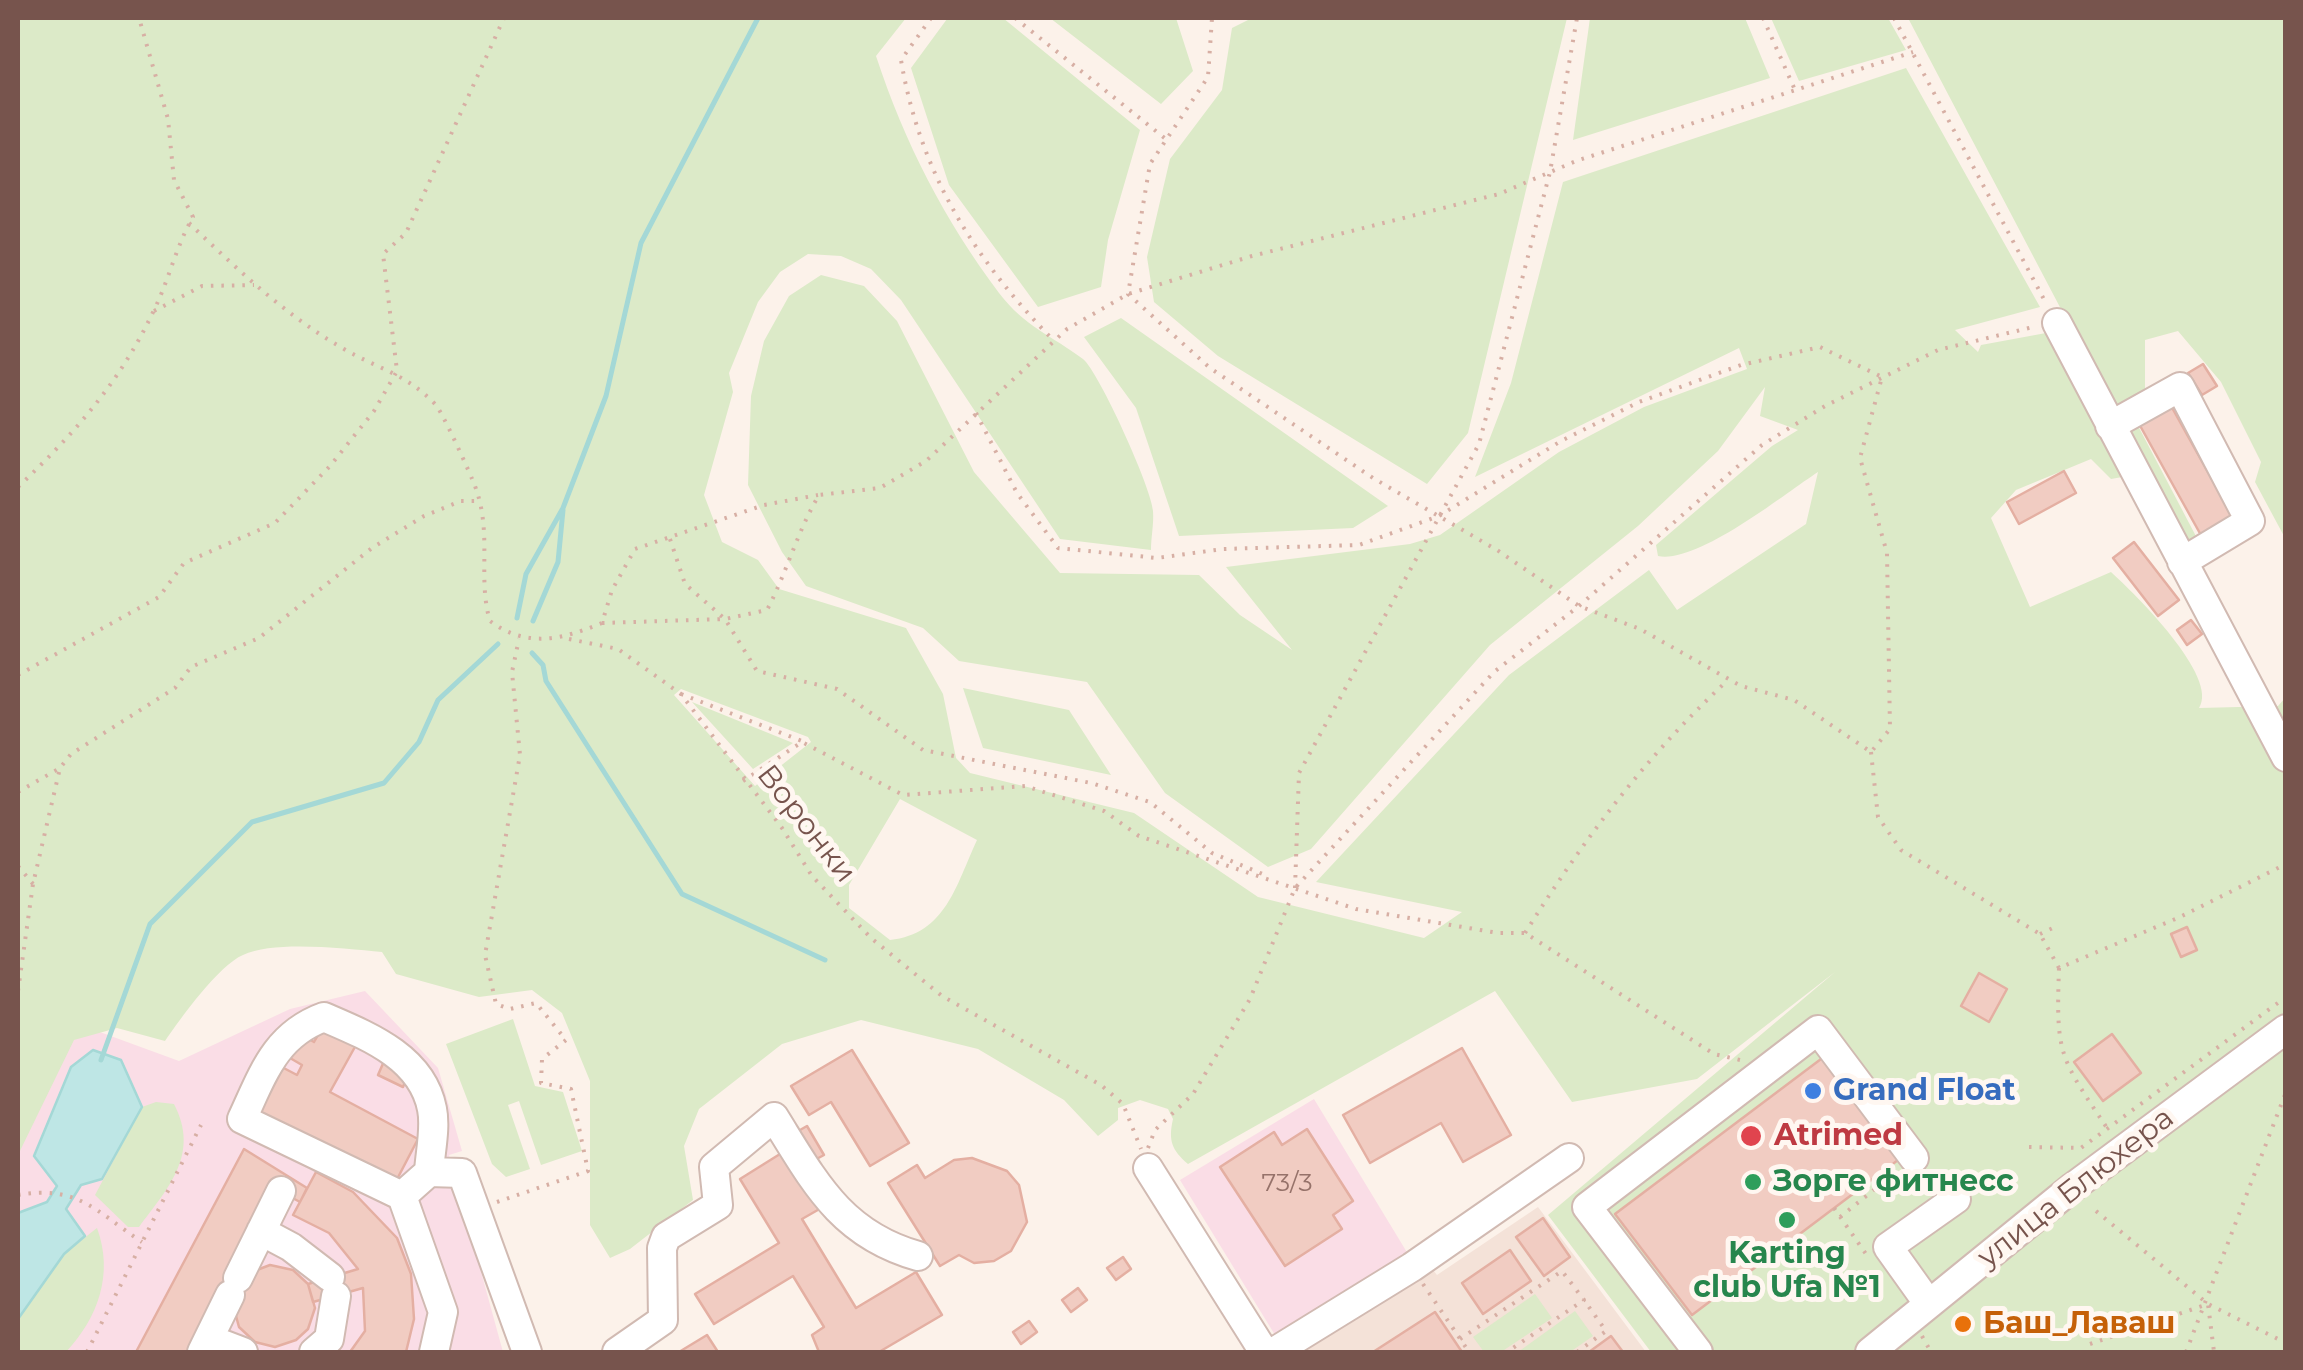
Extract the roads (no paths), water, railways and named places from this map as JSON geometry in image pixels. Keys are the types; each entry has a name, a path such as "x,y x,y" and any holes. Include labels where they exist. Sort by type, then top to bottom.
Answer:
{"street":[{"path":"2057,323 2286,757"},
{"path":"2110,426 2180,387 2250,521 2182,562"},
{"path":"429,1172 432,1109 411,1066 375,1039 324,1017 296,1027 268,1064 242,1118 402,1196 443,1312 434,1352"},
{"name":"улица Блюхера","path":"1870,1352 2073,1187 2286,1028"},
{"path":"1698,1352 1587,1206 1818,1030 1914,1158"},
{"path":"616,1352 663,1320 662,1248 666,1237 718,1204 714,1166 774,1117 828,1204 893,1249 918,1256"},
{"path":"243,1352 206,1346 302,1148"},
{"path":"1274,1352 1412,1268 1569,1158"},
{"path":"1148,1168 1264,1352"},
{"path":"402,1196 429,1172 462,1173 528,1352"},
{"path":"1928,1303 1888,1247 1956,1199"},
{"path":"261,1231 291,1246 333,1287 328,1338 314,1352"}],"water":[{"path":"93,1050 121,1060 142,1107 102,1179 81,1185 66,1209 85,1236 64,1254 18,1319 18,1213 47,1202 57,1186 34,1156 71,1067"}],"waterway":[{"path":"517,618 526,574 563,508 606,396 641,243 758,18"},
{"path":"533,621 558,562 563,510"},
{"path":"101,1060 150,924 252,822 384,783 419,742 438,700 498,644"},
{"path":"532,653 682,894 825,960"}],"place":[{"name":"Grand Float","path":"1813,1091"},
{"name":"Atrimed","path":"1751,1136"},
{"name":"Зорге фитнесс","path":"1753,1182"},
{"name":"Karting club Ufa №1","path":"1787,1220"},
{"name":"Баш_Лаваш","path":"1963,1324"}]}
